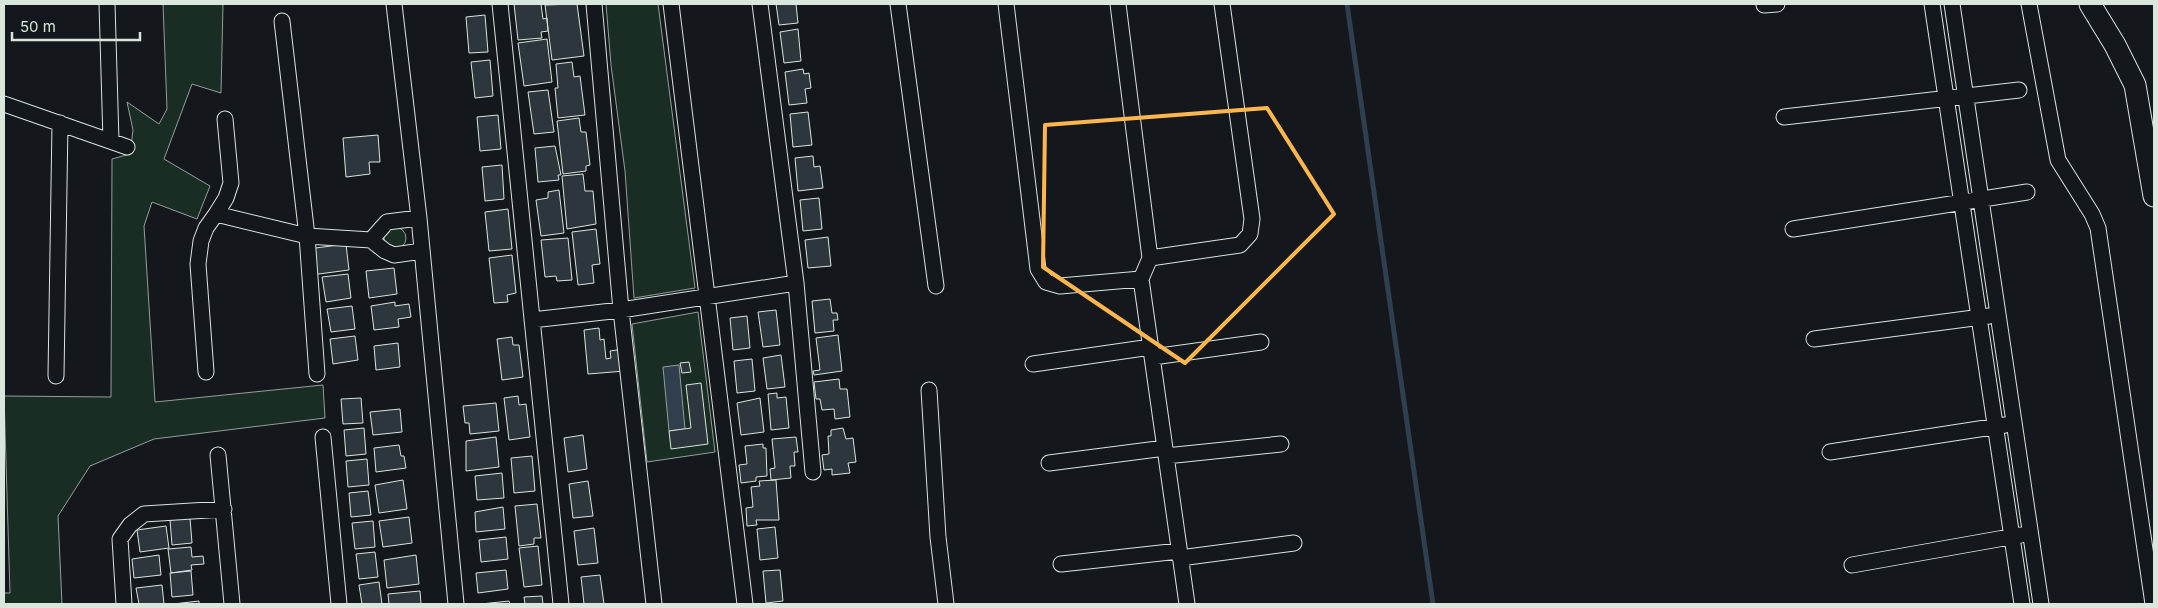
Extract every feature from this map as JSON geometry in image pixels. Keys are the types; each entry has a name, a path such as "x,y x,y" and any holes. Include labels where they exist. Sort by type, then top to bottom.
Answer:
{"street":[{"path":"107,4 111,141"},
{"path":"394,4 419,218 456,604"},
{"path":"500,4 561,604"},
{"path":"594,4 621,310 654,604"},
{"path":"671,4 745,604"},
{"path":"760,4 796,283 813,472"},
{"path":"898,4 936,286"},
{"path":"1006,4 1038,269 1046,282 1060,286 1141,280"},
{"path":"1118,4 1150,258 1141,280 1187,604"},
{"path":"1150,258 1240,245 1250,234 1252,219 1222,4"},
{"path":"1932,4 2022,604"},
{"path":"1952,4 2040,604"},
{"path":"2029,4 2058,160 2092,214 2098,228 2152,604"},
{"path":"2090,4 2115,45 2135,85 2154,196"},
{"path":"282,21 307,236 318,374"},
{"path":"1784,117 2019,90"},
{"path":"4,104 127,147"},
{"path":"206,372 198,264 203,234 226,198 231,183 225,119"},
{"path":"56,376 60,123"},
{"path":"1793,229 2027,192"},
{"path":"216,214 307,236 371,240 385,251 394,255 422,251"},
{"path":"371,240 387,222 419,218"},
{"path":"532,320 621,310 796,283"},
{"path":"1814,340 1979,316 1998,315"},
{"path":"1033,364 1261,342"},
{"path":"929,390 938,537 946,604"},
{"path":"1830,452 2014,423"},
{"path":"323,437 339,604"},
{"path":"1049,464 1165,452 1281,444"},
{"path":"218,455 232,604"},
{"path":"124,604 120,539 130,525 144,514 224,509"},
{"path":"1852,565 2030,533"},
{"path":"1061,564 1294,543"}],"highlighted area":[{"path":"1267,108 1334,214 1185,363 1043,267 1045,125"}],"green space":[{"path":"163,4 223,4 221,93 192,84 164,159 210,186 197,219 152,202 144,226 155,402 323,385 325,418 154,439 90,466 58,516 62,604 4,604 4,593 10,593 4,396 111,397 112,159 130,154 133,130 127,102 159,124 167,109"},
{"path":"606,4 658,4 695,288 634,298 625,171 611,65"},
{"path":"395,227 403,230 406,238 403,246 395,249 387,246 384,238 387,230"},
{"path":"698,312 715,452 647,462 632,324"}],"water":[{"path":"679,365 685,429 669,431 663,367"}],"building":[{"path":"514,4 541,4 543,19 547,18 548,31 541,32 542,38 518,40"},
{"path":"577,4 584,56 552,60 545,5"},
{"path":"776,4 796,4 798,23 779,25"},
{"path":"485,15 488,52 469,53 466,17"},
{"path":"798,29 801,61 784,63 780,32"},
{"path":"547,39 552,82 524,86 518,43"},
{"path":"490,60 493,96 475,98 471,62"},
{"path":"572,62 574,77 580,76 585,115 558,118 555,88 558,88 556,64"},
{"path":"803,69 804,74 809,73 811,88 805,89 807,103 789,105 785,72"},
{"path":"548,90 554,132 534,134 528,92"},
{"path":"808,112 812,145 793,147 790,114"},
{"path":"498,115 501,149 480,151 477,117"},
{"path":"579,118 581,132 586,132 590,165 586,166 586,171 563,174 557,121"},
{"path":"378,135 380,162 369,162 370,174 346,177 343,138"},
{"path":"555,146 561,175 558,175 559,180 538,182 535,148"},
{"path":"813,156 814,167 820,166 823,188 798,191 795,158"},
{"path":"502,165 504,199 485,201 482,167"},
{"path":"583,174 585,191 593,191 596,224 567,229 562,176"},
{"path":"559,190 564,233 541,236 536,200 548,198 548,192"},
{"path":"819,198 822,229 803,231 800,200"},
{"path":"508,209 512,249 489,251 485,212"},
{"path":"596,229 600,264 592,265 594,283 578,285 572,232"},
{"path":"828,237 831,266 808,268 805,240"},
{"path":"568,238 572,280 557,281 556,276 545,277 541,240"},
{"path":"346,244 349,270 311,275 308,249"},
{"path":"512,255 516,293 507,295 508,302 494,303 489,258"},
{"path":"394,268 397,294 369,298 366,271"},
{"path":"348,274 351,298 326,302 322,277"},
{"path":"830,299 832,313 837,313 838,320 833,320 834,331 815,333 812,301"},
{"path":"395,302 395,306 409,304 411,317 398,319 399,327 374,330 371,306"},
{"path":"352,306 355,329 331,332 327,309"},
{"path":"776,310 780,345 763,347 758,312"},
{"path":"747,316 750,348 733,350 730,318"},
{"path":"599,328 600,340 604,339 606,359 611,358 610,351 623,349 625,371 588,374 584,330"},
{"path":"838,335 842,371 814,375 813,371 820,370 816,338"},
{"path":"355,336 358,360 333,364 330,339"},
{"path":"512,337 513,345 519,345 523,377 502,380 497,339"},
{"path":"398,343 400,367 376,370 374,346"},
{"path":"781,355 785,387 767,389 763,358"},
{"path":"752,359 755,391 737,393 734,361"},
{"path":"689,362 691,372 682,373 680,363"},
{"path":"839,379 840,389 847,389 850,417 835,419 834,409 822,410 820,399 816,399 814,382"},
{"path":"701,383 708,444 671,449 669,431 691,428 686,385"},
{"path":"777,393 777,398 786,397 789,428 771,430 768,394"},
{"path":"518,396 519,405 526,404 530,437 509,440 504,398"},
{"path":"361,398 363,423 343,424 341,399"},
{"path":"760,398 764,432 741,435 737,403"},
{"path":"496,403 499,431 470,434 469,423 465,423 463,406"},
{"path":"400,409 402,432 373,435 370,412"},
{"path":"364,428 366,454 346,456 344,430"},
{"path":"843,428 846,439 853,438 856,462 848,463 850,473 832,475 832,469 824,470 822,455 829,454 828,436 831,436 831,430"},
{"path":"583,435 587,469 568,472 564,438"},
{"path":"496,437 499,467 466,471 466,441"},
{"path":"796,437 798,452 794,452 795,466 790,466 791,478 771,480 770,469 775,468 772,439"},
{"path":"763,444 763,448 766,448 767,476 756,477 756,481 741,483 739,465 747,464 745,446"},
{"path":"399,445 401,456 404,456 406,468 376,472 374,448"},
{"path":"532,456 535,491 514,493 511,458"},
{"path":"367,459 369,485 348,487 346,461"},
{"path":"502,473 504,498 477,500 475,476"},
{"path":"403,480 407,509 379,513 375,485"},
{"path":"776,480 779,520 756,520 757,525 747,526 746,508 753,507 751,487 760,486 759,481"},
{"path":"588,481 593,516 573,518 569,484"},
{"path":"368,491 371,515 351,517 349,493"},
{"path":"537,504 541,538 534,538 534,544 519,546 515,506"},
{"path":"503,507 505,529 476,532 475,512"},
{"path":"409,517 412,543 383,547 379,521"},
{"path":"190,518 192,543 172,545 170,520"},
{"path":"373,521 375,547 355,549 352,523"},
{"path":"166,526 169,548 140,552 137,530"},
{"path":"775,527 778,558 760,560 757,529"},
{"path":"594,528 598,563 578,565 574,531"},
{"path":"506,537 508,559 481,562 479,540"},
{"path":"538,546 542,585 524,587 519,548"},
{"path":"191,547 192,557 203,556 204,564 191,565 192,570 171,573 168,549"},
{"path":"375,552 378,577 359,579 356,554"},
{"path":"159,555 161,575 134,578 132,559"},
{"path":"416,555 419,584 387,588 384,560"},
{"path":"506,570 508,589 478,593 476,573"},
{"path":"780,570 783,601 766,603 763,571"},
{"path":"191,571 193,595 172,597 170,573"},
{"path":"600,575 604,604 584,604 581,577"},
{"path":"379,582 382,604 362,604 359,585"},
{"path":"162,585 164,604 139,604 136,588"},
{"path":"420,591 421,604 389,604 388,594"},
{"path":"542,596 543,604 525,604 524,597"},
{"path":"199,601 199,604 173,604"},
{"path":"509,601 510,604 481,604"}],"waterway":[{"path":"1347,4 1433,604"}]}
